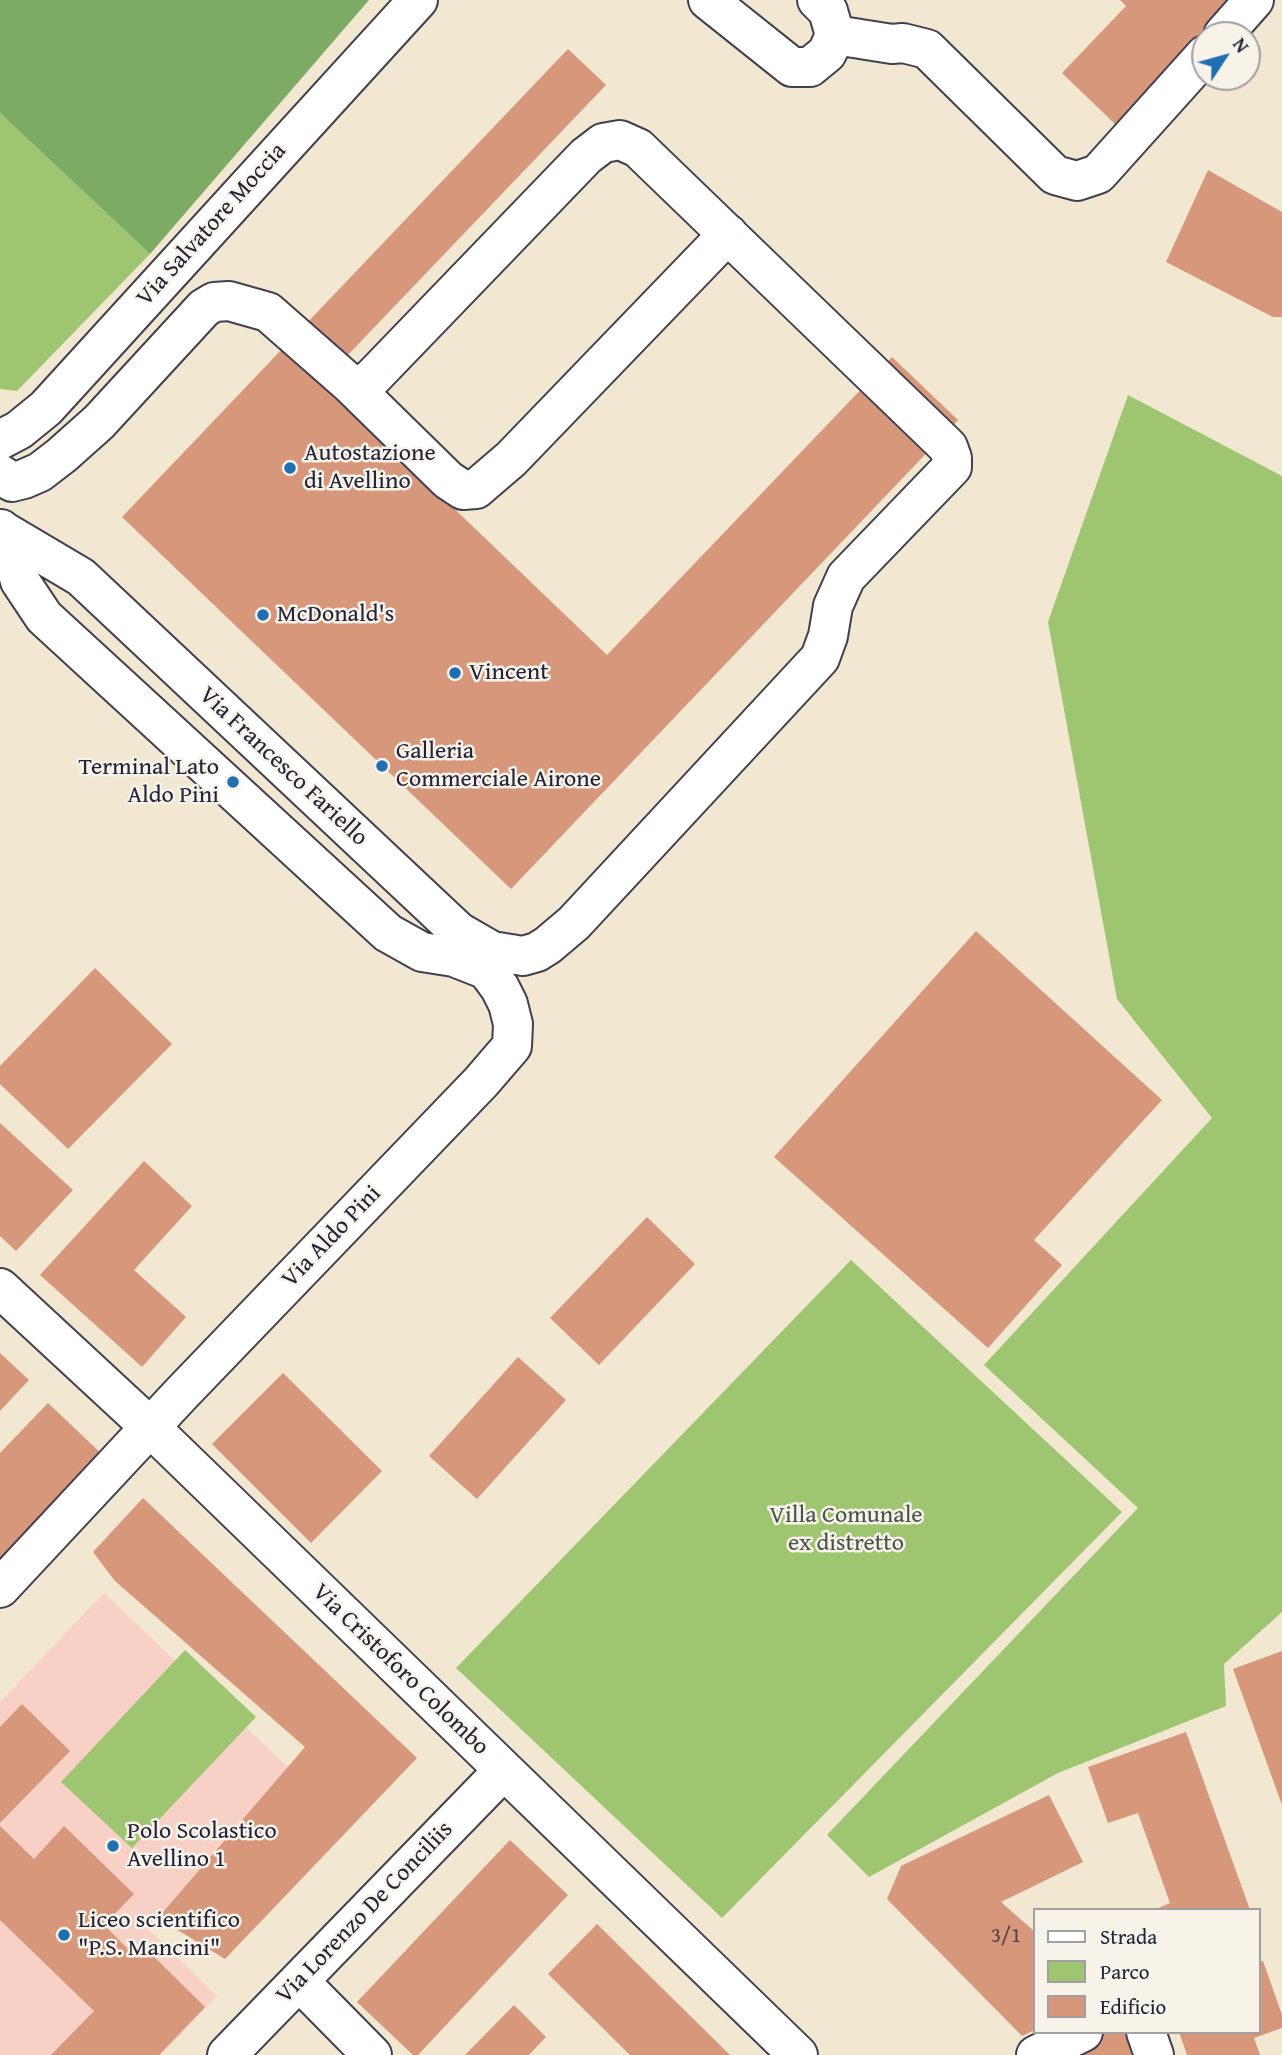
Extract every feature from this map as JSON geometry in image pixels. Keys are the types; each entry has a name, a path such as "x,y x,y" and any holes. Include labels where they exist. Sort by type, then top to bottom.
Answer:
{"street":[{"name":"Via Salvatore Moccia","path":"0,440 19,430 46,408 418,0"},
{"path":"708,0 792,67 810,67 827,52 835,35 828,11 817,0"},
{"path":"1235,21 1254,0"},
{"path":"835,35 892,44 903,43 927,49 1055,175 1077,181 1098,174 1191,71"},
{"path":"351,384 362,385 372,378 586,156 603,143 620,140 638,148 948,447 953,458 952,467 846,577 833,607 828,636 820,657 805,676 567,929 537,951 523,956 492,951 459,932"},
{"path":"0,474 12,481 24,479 40,472 62,456 99,422 204,308 214,302 229,301 268,312 351,384 448,480 463,490 476,489 511,459 728,234"},
{"path":"0,529 13,554 20,581 44,617 388,933 422,952 454,957 487,970"},
{"name":"Via Francesco Fariello","path":"0,529 81,577 459,932 508,1004 513,1024 512,1046"},
{"name":"Via Aldo Pini","path":"0,1588 150,1427 481,1082 512,1046"},
{"name":"Via Cristoforo Colombo","path":"0,1288 150,1427 798,2055"},
{"name":"Via Lorenzo De Conciliis","path":"227,2055 503,1771"},
{"path":"299,1981 372,2055"},
{"path":"1036,2055 1079,2034"},
{"path":"1147,2034 1154,2055"}],"shaded area":[{"name":"Polo Scolastico Avellino 1","path":"104,1593 295,1774 148,1929 217,1996 161,2055 0,2055 0,1702"}],"green space":[{"path":"0,0 369,0 150,254 0,113"},
{"path":"0,113 150,254 17,391 0,389"},
{"path":"1128,395 1282,476 1282,1612 1224,1664 1226,1706 1058,1773 869,1877 827,1835 1138,1508 984,1365 1212,1118 1117,999 1048,622"},
{"name":"Villa Comunale ex distretto","path":"851,1260 1122,1512 722,1918 456,1668"},
{"path":"185,1650 256,1717 132,1848 61,1782"}],"building":[{"path":"1120,0 1235,0 1215,21 1191,21 1191,46 1116,125 1062,73 1126,6"},
{"name":"Autostazione di Avellino","path":"568,49 606,85 322,382 607,655 892,357 958,420 511,889 122,517"},
{"path":"1208,170 1282,212 1282,317 1273,317 1166,262"},
{"path":"976,931 1162,1100 1034,1240 1062,1265 988,1348 774,1157"},
{"path":"95,968 172,1044 68,1149 0,1084 0,1066"},
{"path":"0,1123 73,1190 16,1251 0,1236"},
{"path":"144,1161 192,1206 134,1270 186,1317 142,1367 40,1275"},
{"path":"647,1217 695,1264 599,1365 550,1318"},
{"path":"0,1353 29,1380 0,1411"},
{"path":"518,1357 566,1400 477,1499 429,1456"},
{"path":"283,1373 382,1471 311,1543 212,1444"},
{"path":"48,1403 107,1459 0,1571 0,1453"},
{"path":"143,1498 417,1758 225,1959 158,1918 305,1747 115,1581 93,1552"},
{"path":"1282,1651 1282,1805 1233,1669"},
{"path":"22,1704 70,1751 0,1823 0,1727"},
{"path":"1186,1732 1249,1908 1159,1908 1170,1903 1138,1813 1108,1823 1088,1767"},
{"path":"1049,1795 1083,1862 1001,1902 1034,1931 1034,2030 1022,2036 887,1899 901,1866"},
{"name":"Liceo scientifico \"P.S. Mancini\"","path":"0,1826 34,1859 64,1826 134,1894 104,1925 132,1953 141,1944 205,2007 159,2055 51,2055 94,2011 0,1920"},
{"path":"510,1840 568,1895 418,2055 413,2055 357,2002"},
{"path":"597,1924 730,2055 630,2055 548,1974"},
{"path":"1261,1962 1282,2015 1282,2028 1254,2038 1260,2055 1187,2055 1180,2034 1261,2034"},
{"path":"514,2005 546,2037 529,2055 465,2055"},
{"path":"1093,2034 1137,2034 1145,2055 1055,2055"}],"place":[{"name":"Autostazione di Avellino","path":"290,468"},
{"name":"McDonald's","path":"263,615"},
{"name":"Vincent","path":"455,673"},
{"name":"Galleria Commerciale Airone","path":"382,766"},
{"name":"Terminal Lato Aldo Pini","path":"233,782"},
{"name":"Polo Scolastico Avellino 1","path":"113,1846"},
{"name":"Liceo scientifico \"P.S. Mancini\"","path":"64,1935"}]}
